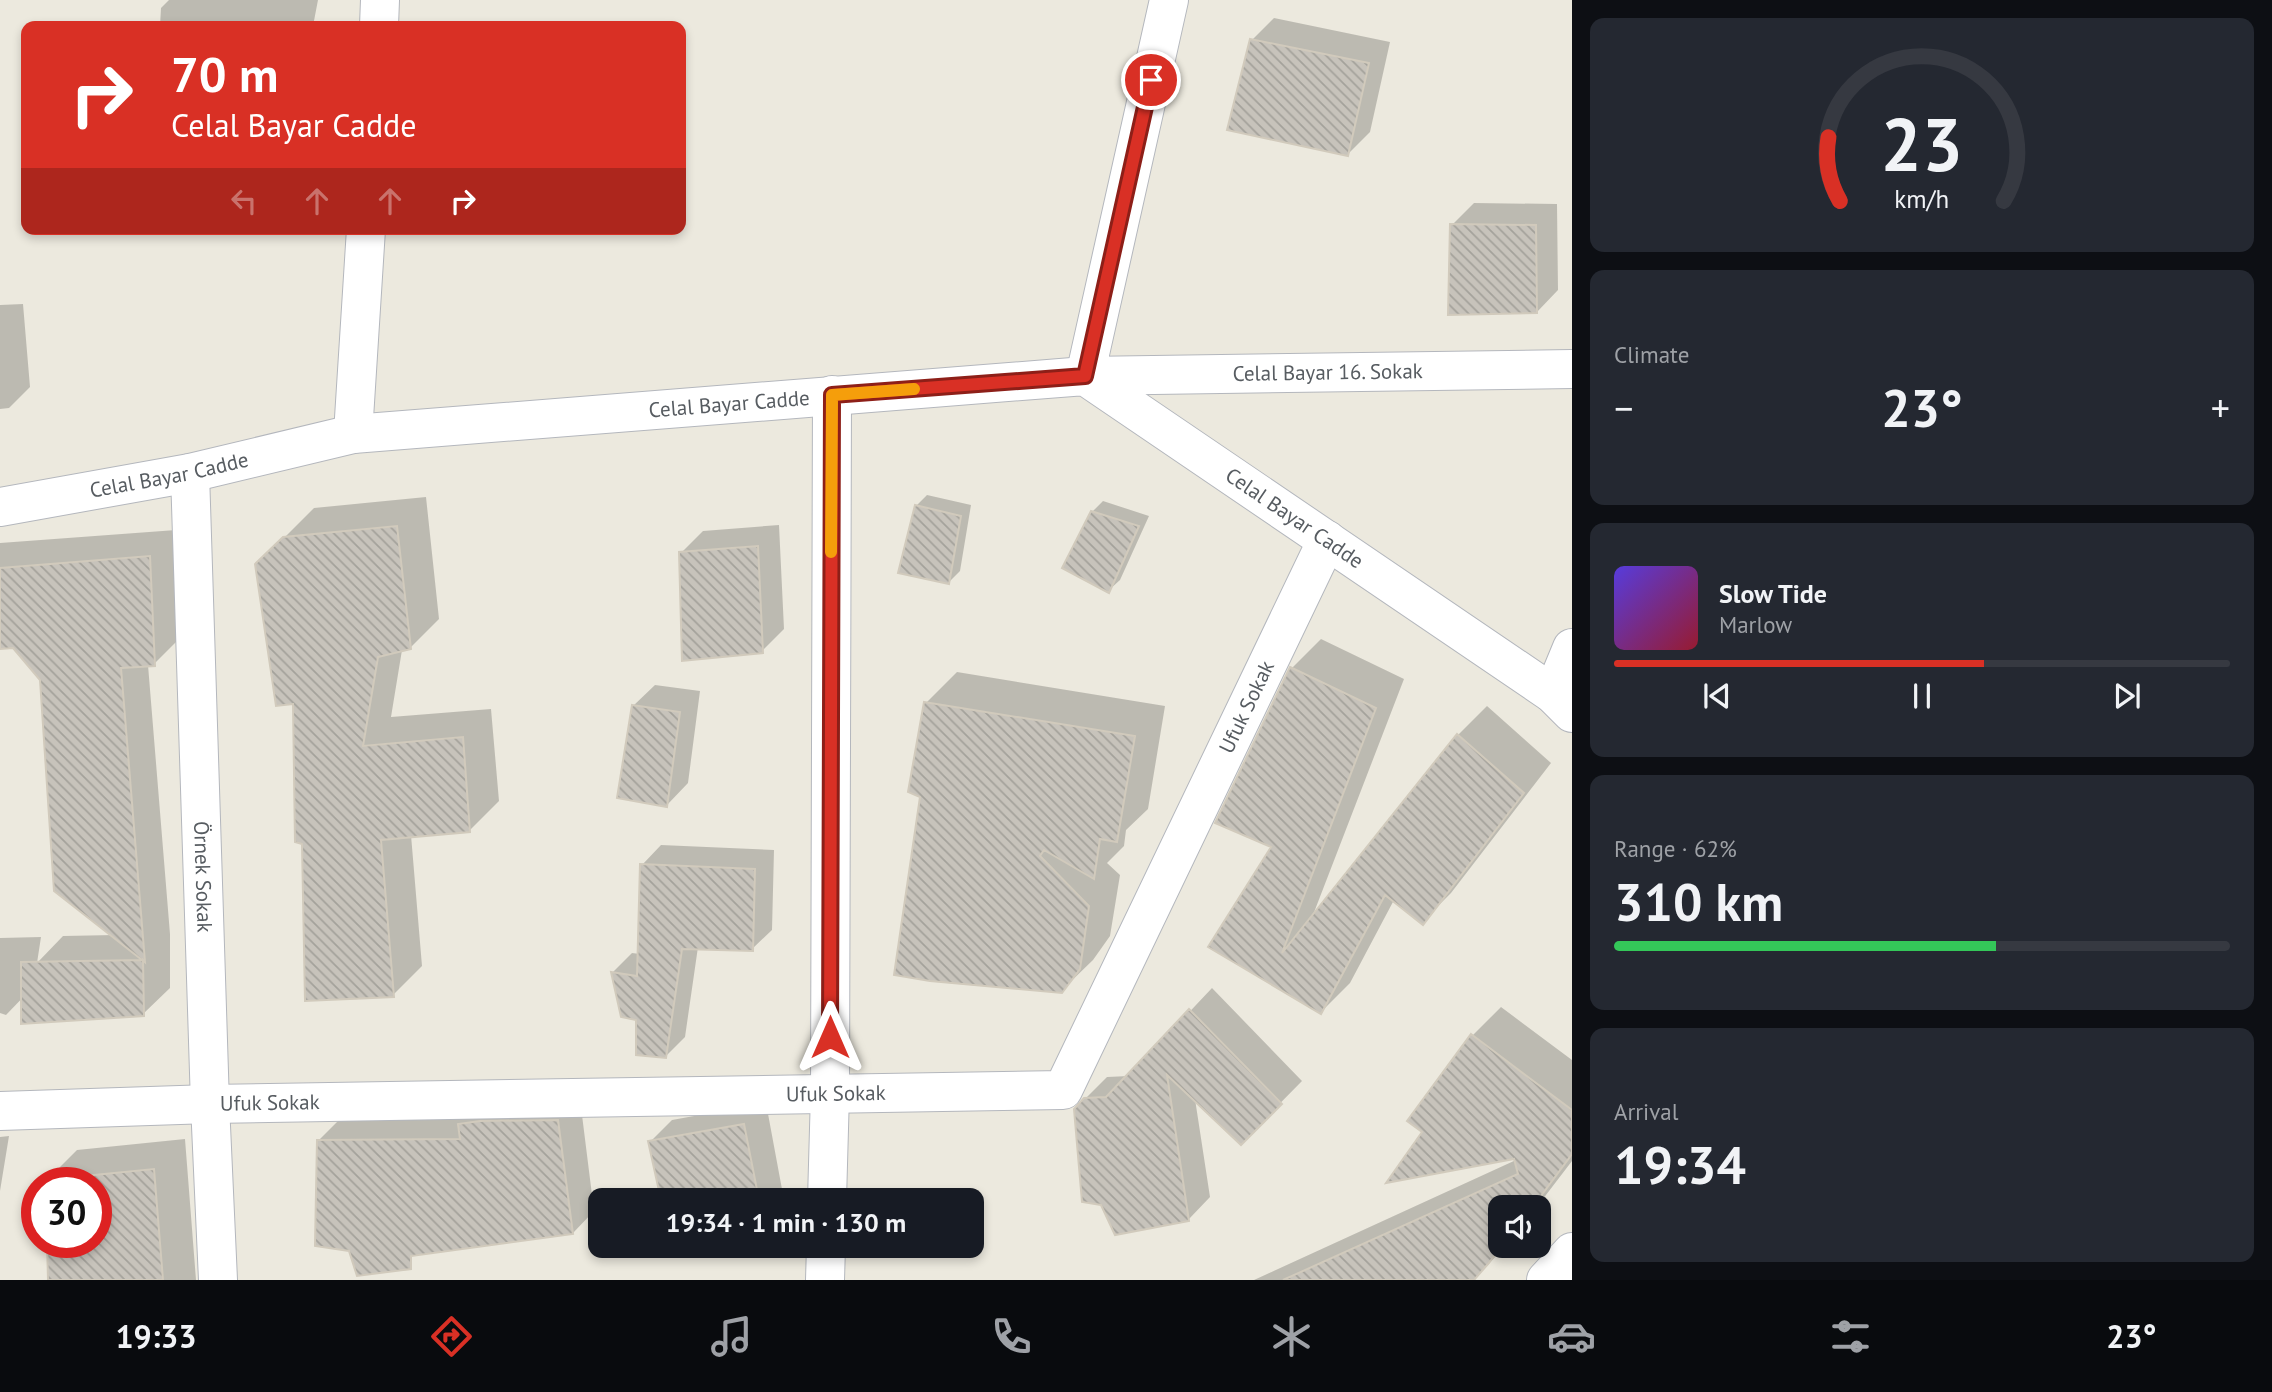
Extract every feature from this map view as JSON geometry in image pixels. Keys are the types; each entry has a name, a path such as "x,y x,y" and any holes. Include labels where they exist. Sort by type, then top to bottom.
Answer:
{"street":[{"path":"379,21 380,0"},
{"path":"1085,376 1169,0"},
{"path":"353,434 366,235"},
{"name":"Celal Bayar 16. Sokak","path":"1085,376 1572,369"},
{"name":"Celal Bayar Cadde","path":"0,507 190,473 353,434 1085,376 1562,704"},
{"path":"827,1188 830,1093 832,395"},
{"name":"Örnek Sokak","path":"190,473 218,1280"},
{"name":"Ufuk Sokak","path":"0,1111 210,1104 1063,1090 1327,540"},
{"path":"1562,704 1572,648"},
{"path":"1546,1280 1572,1252"},
{"path":"825,1280 826,1258"}],"building":[{"path":"1250,39 1369,63 1348,156 1227,130"},
{"path":"1450,224 1536,225 1537,313 1448,315"},
{"path":"915,505 961,516 949,584 898,573"},
{"path":"1091,511 1139,526 1109,593 1062,568"},
{"path":"397,526 411,649 378,657 363,746 463,737 470,832 381,840 394,997 305,1001 302,844 295,842 293,704 276,706 255,564 283,537"},
{"path":"758,546 763,653 682,661 679,552"},
{"path":"150,556 155,666 121,668 145,962 143,960 144,1016 21,1024 21,962 142,960 54,891 40,680 13,648 0,649 0,568"},
{"path":"1290,667 1376,708 1282,953 1457,734 1524,793 1423,925 1385,895 1321,1014 1208,947 1271,847 1215,823"},
{"path":"924,702 1135,736 1117,842 1100,839 1094,879 1044,850 1040,856 1089,906 1080,969 1062,993 930,981 894,975 920,797 908,792"},
{"path":"632,705 680,712 667,807 617,798"},
{"path":"640,864 755,869 753,951 682,949 666,1058 636,1055 636,1020 621,1017 611,972 637,976"},
{"path":"1189,1009 1282,1104 1241,1145 1167,1075 1189,1221 1115,1235 1101,1205 1082,1202 1074,1109 1084,1098 1106,1097"},
{"path":"1471,1034 1572,1110 1572,1154 1542,1195 1488,1195 1488,1258 1493,1258 1474,1280 1283,1280 1518,1174 1514,1159 1386,1183 1422,1132 1407,1121"},
{"path":"558,1120 573,1234 411,1256 411,1269 357,1276 349,1251 315,1246 317,1140 460,1139 458,1124 480,1121"},
{"path":"744,1124 757,1188 658,1188 648,1141"},
{"path":"154,1169 163,1280 48,1280 47,1258 112,1258 112,1173"}],"slow traffic":[{"path":"831,552 832,395 914,389"}],"route":[{"path":"830,1037 832,395 1085,376 1151,80"}]}
